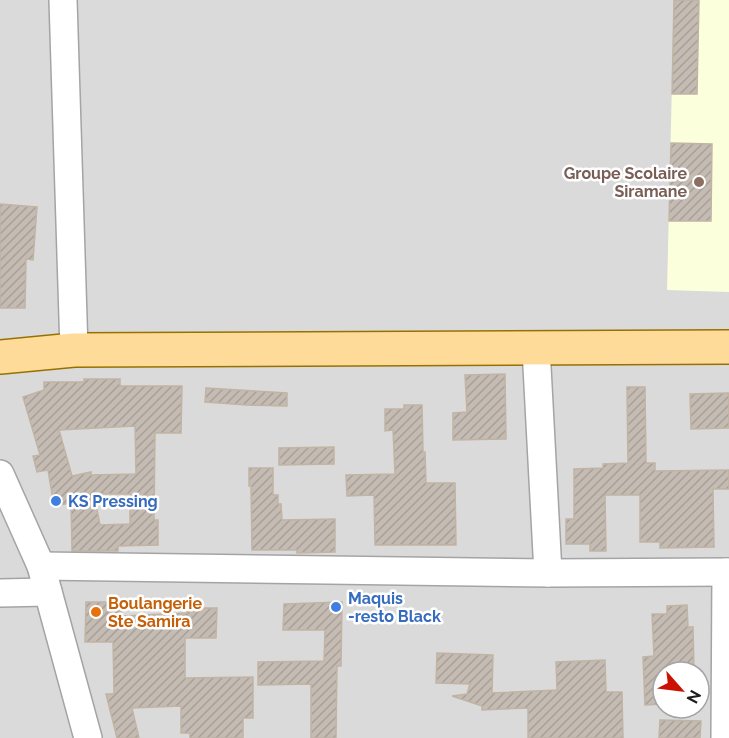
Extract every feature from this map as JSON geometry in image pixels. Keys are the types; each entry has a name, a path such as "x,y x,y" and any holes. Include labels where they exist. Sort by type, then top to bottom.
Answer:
{"main road":[{"path":"0,357 74,350 729,347"}],"street":[{"path":"63,0 74,350"},
{"path":"536,348 548,573"},
{"path":"0,474 41,566 88,738"},
{"path":"41,566 548,573 728,572 725,738"},
{"path":"0,593 48,592"}],"shaded area":[{"path":"0,0 729,0 729,738 0,738"},
{"name":"Groupe Scolaire Siramane","path":"674,0 729,0 729,292 667,290"}],"building":[{"path":"674,0 699,0 697,94 672,94"},
{"path":"671,143 712,144 711,221 669,221"},
{"path":"0,204 37,207 33,260 26,259 25,308 0,308"},
{"path":"505,374 506,439 453,440 453,413 467,412 465,375"},
{"path":"84,379 120,379 120,386 182,386 181,433 155,433 154,520 158,520 158,545 118,546 118,551 72,551 71,503 54,506 48,470 37,472 33,456 40,455 23,397 44,390 44,382 84,382","holes":["135,426 136,474 91,475 91,472 72,476 59,430","94,494 130,494 130,524 100,525"]},
{"path":"627,387 645,387 646,463 655,463 655,471 729,470 729,489 713,489 714,547 660,548 660,542 640,542 640,495 605,495 606,551 590,551 590,544 566,544 566,519 574,519 574,469 603,468 603,464 628,463"},
{"path":"206,388 287,393 287,406 205,402"},
{"path":"729,393 729,428 691,429 690,394"},
{"path":"404,405 422,405 426,483 455,483 456,545 375,545 374,495 347,496 346,475 395,474 393,430 385,431 385,409 404,409"},
{"path":"334,447 334,464 279,465 279,448"},
{"path":"249,468 273,468 273,495 278,495 282,520 335,519 335,552 297,553 297,550 252,550"},
{"path":"86,602 122,602 122,616 187,613 187,608 217,608 216,638 185,638 185,678 253,677 253,718 243,718 243,738 190,738 190,733 181,733 181,706 132,708 139,738 117,738 106,694 114,694 113,642 85,642"},
{"path":"342,602 341,666 337,666 336,738 311,738 311,684 258,685 258,662 324,661 325,630 283,630 284,604"},
{"path":"687,605 688,627 693,627 694,660 651,660 651,705 645,705 643,657 654,656 652,614 667,614 667,606"},
{"path":"437,653 493,655 492,693 557,690 556,662 605,660 606,692 622,692 623,738 528,738 528,708 482,710 482,706 452,696 467,694 470,684 436,683"},
{"path":"660,720 701,721 700,738 659,738"}],"place":[{"name":"Groupe Scolaire Siramane","path":"699,182"},
{"name":"KS Pressing","path":"56,501"},
{"name":"Maquis -resto Black","path":"336,607"},
{"name":"Boulangerie Ste Samira","path":"96,612"}]}
